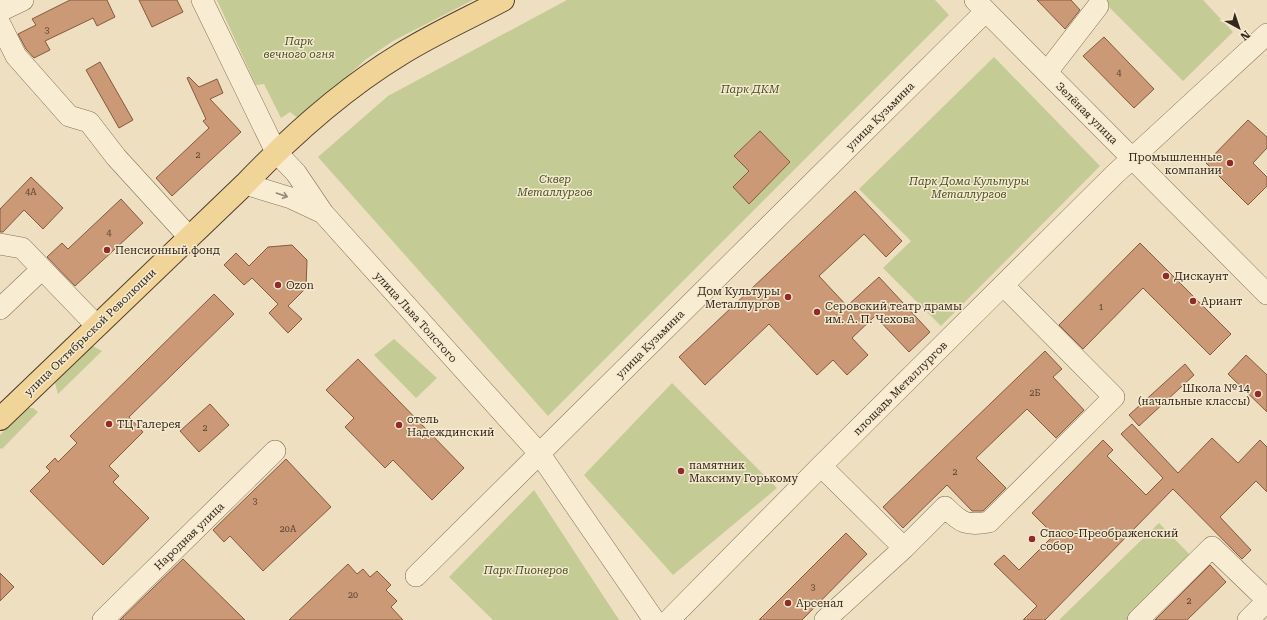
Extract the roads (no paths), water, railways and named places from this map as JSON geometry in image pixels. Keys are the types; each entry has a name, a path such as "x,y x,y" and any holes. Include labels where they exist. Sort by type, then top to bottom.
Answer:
{"main road":[{"name":"улица Октябрьской Революции","path":"0,420 245,184 276,152 347,93 401,54 503,0"}],"street":[{"path":"0,11 23,0"},
{"name":"улица Льва Толстого","path":"202,0 276,152 296,173 323,213 539,453 654,620"},
{"name":"Зелёная улица","path":"980,5 1267,294"},
{"name":"улица Кузьмина","path":"416,576 980,5"},
{"path":"1047,72 1098,6"},
{"path":"0,24 16,56 69,116 89,122 116,157 189,237"},
{"name":"площадь Металлургов","path":"669,620 821,466 1004,286 1115,174 1267,34"},
{"path":"245,184 284,196 323,213"},
{"path":"0,244 22,248 96,326"},
{"path":"0,309 42,269"},
{"path":"826,620 904,548 945,507 960,521 972,525 989,522 1114,397 1004,286"},
{"name":"Народная улица","path":"103,620 275,451"},
{"path":"821,466 904,548"},
{"path":"1138,620 1212,547 1267,600 1248,620"}],"place":[{"name":"Промышленные компании","path":"1230,163"},
{"name":"Пенсионный фонд","path":"107,250"},
{"name":"Дискаунт","path":"1166,276"},
{"name":"Ozon","path":"278,285"},
{"name":"Дом Культуры Металлургов","path":"788,297"},
{"name":"Ариант","path":"1193,301"},
{"name":"Серовский театр драмы им. А. П. Чехова","path":"817,312"},
{"name":"Школа №14 (начальные классы)","path":"1258,394"},
{"name":"ТЦ Галерея","path":"109,424"},
{"name":"отель Надеждинский","path":"399,425"},
{"name":"памятник Максиму Горькому","path":"681,471"},
{"name":"Спасо-Преображенский собор","path":"1032,539"},
{"name":"Арсенал","path":"788,603"}],"park label":[{"name":"Парк вечного огня","path":"299,47"},
{"name":"Парк ДКМ","path":"750,89"},
{"name":"Сквер Металлургов","path":"555,185"},
{"name":"Парк Дома Культуры Металлургов","path":"969,187"},
{"name":"Парк Пионеров","path":"526,570"}]}
